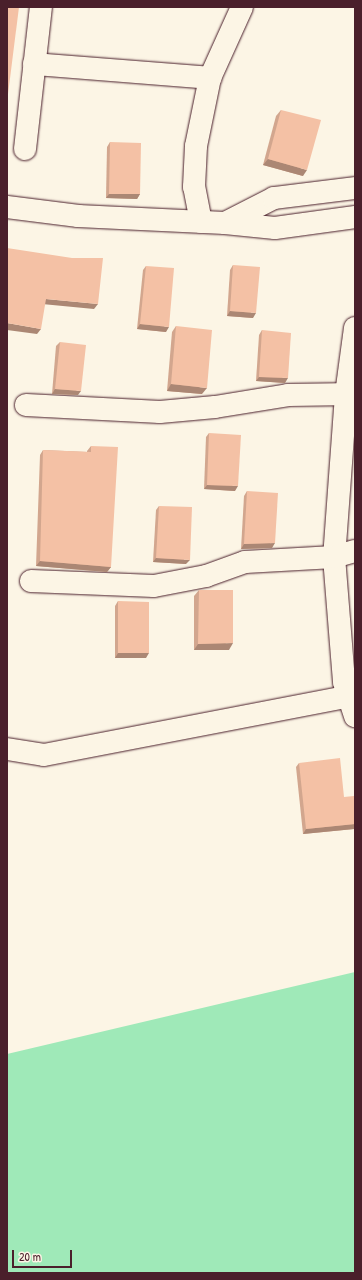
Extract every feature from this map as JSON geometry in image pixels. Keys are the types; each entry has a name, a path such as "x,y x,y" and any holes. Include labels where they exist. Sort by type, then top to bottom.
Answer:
{"street":[{"path":"25,149 41,7"},
{"path":"201,222 194,187 196,146 210,78 242,7"},
{"path":"34,64 210,78"},
{"path":"225,223 274,198 355,188"},
{"path":"7,207 78,216 225,223 275,228 355,217"},
{"path":"7,749 44,756 201,723 352,706 344,682 349,661 334,557 355,328"},
{"path":"26,405 160,412 214,407 288,395 350,395"},
{"path":"31,580 154,586 206,576 245,562 334,557 355,551"}],"green space":[{"path":"355,972 355,1273 7,1273 7,1054"}],"building":[{"path":"7,7 19,7 7,102"},
{"path":"281,110 321,120 307,170 268,159"},
{"path":"110,142 141,143 140,194 109,194"},
{"path":"7,248 72,258 103,258 98,304 46,299 41,329 7,323"},
{"path":"233,265 260,267 256,313 230,311"},
{"path":"146,266 174,268 169,327 140,324"},
{"path":"176,326 212,330 207,388 171,384"},
{"path":"262,330 291,333 288,378 259,377"},
{"path":"60,342 86,345 81,391 55,389"},
{"path":"209,433 241,435 238,486 207,485"},
{"path":"91,446 118,447 111,567 40,561 43,450 91,452"},
{"path":"247,491 278,493 275,543 244,544"},
{"path":"159,506 192,507 190,560 156,558"},
{"path":"199,590 233,590 233,643 198,644"},
{"path":"118,601 149,602 149,653 118,653"},
{"path":"340,758 344,797 354,796 355,824 306,829 299,763"}]}
